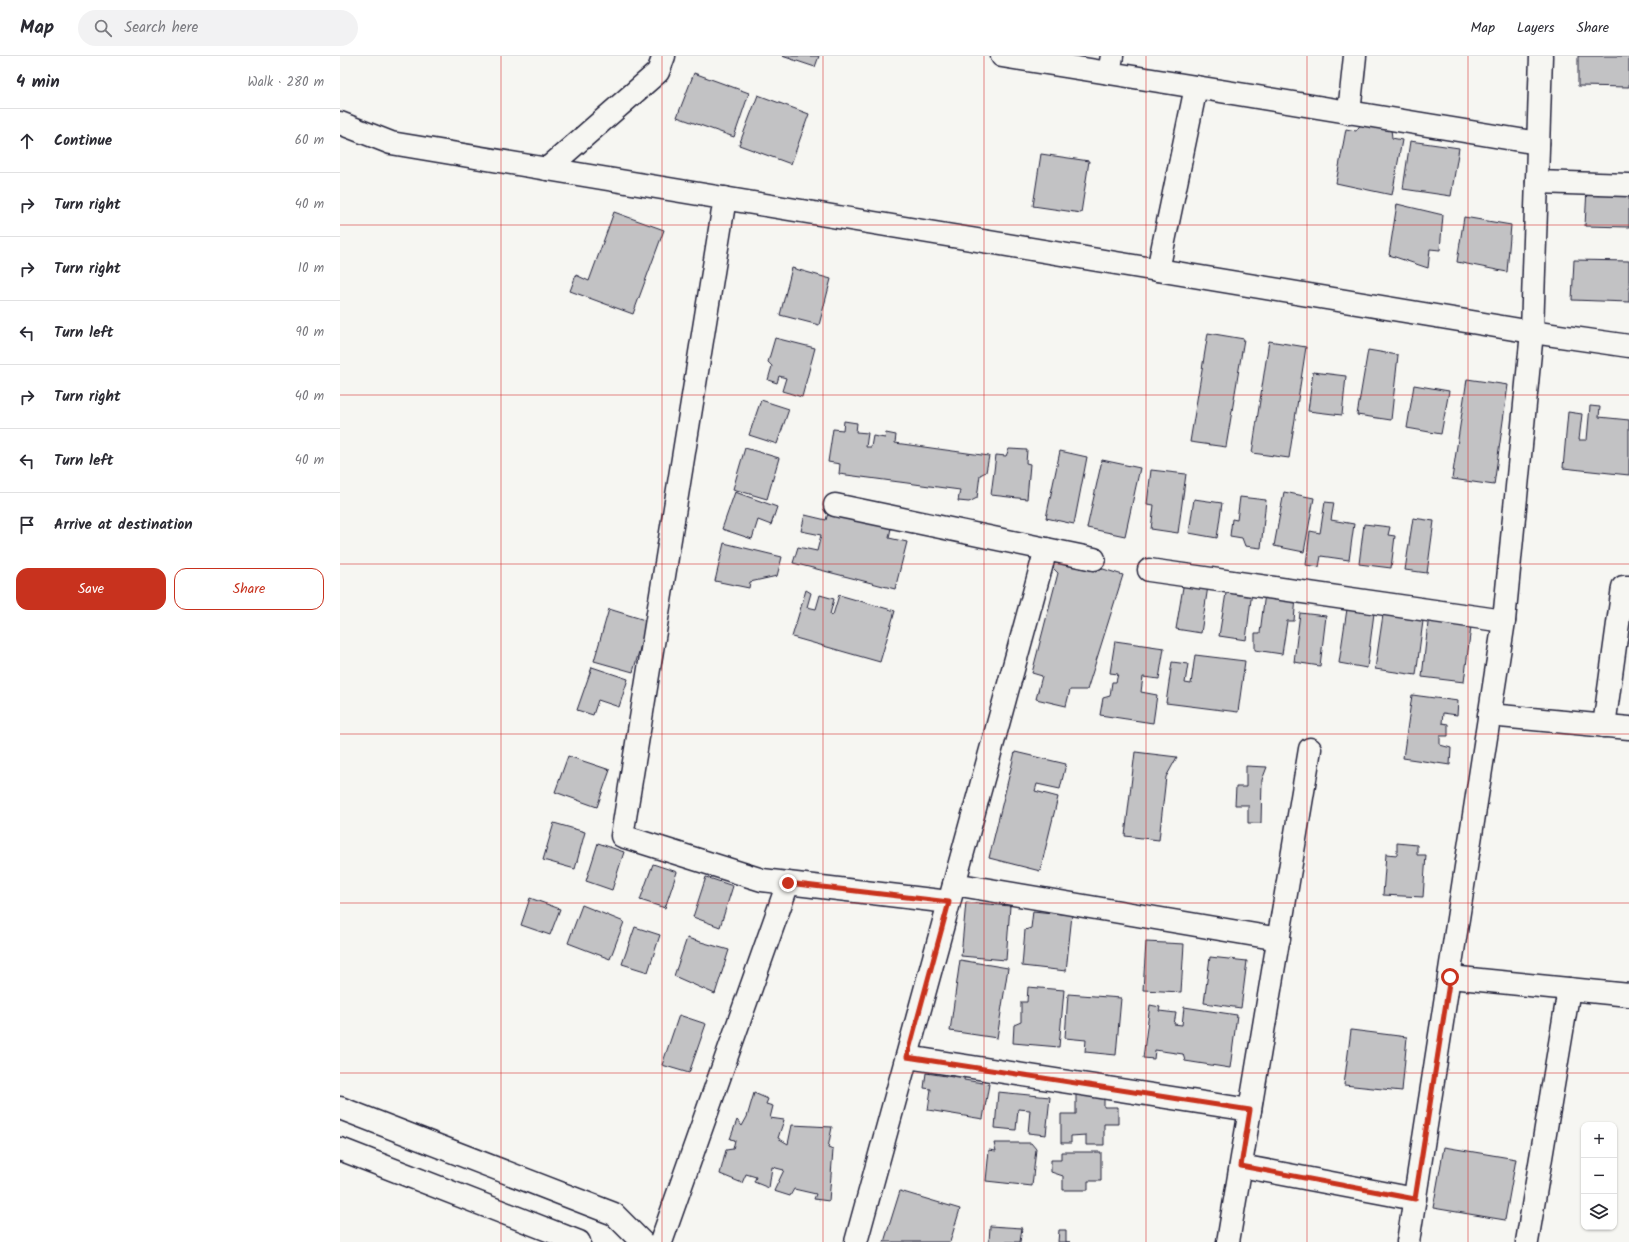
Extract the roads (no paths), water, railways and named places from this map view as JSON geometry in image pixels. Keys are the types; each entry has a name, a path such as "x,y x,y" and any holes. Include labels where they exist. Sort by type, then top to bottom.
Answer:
{"street":[{"path":"547,169 658,72 664,56"},
{"path":"1002,56 1110,65 1196,87 1538,143"},
{"path":"1349,113 1355,56"},
{"path":"1408,1242 1504,621 1532,332 1541,56"},
{"path":"1158,270 1196,87"},
{"path":"340,123 391,143 1532,332 1629,346"},
{"path":"1537,182 1629,185"},
{"path":"725,198 622,836 762,880 788,883 951,893 1279,939"},
{"path":"835,505 1094,559"},
{"path":"856,1242 1046,549"},
{"path":"1149,570 1504,621"},
{"path":"1604,726 1622,587 1629,588"},
{"path":"1489,715 1629,728"},
{"path":"1228,1242 1310,749"},
{"path":"662,1242 788,883"},
{"path":"1450,977 1629,995"},
{"path":"1527,1242 1569,989"},
{"path":"907,1057 1250,1110"},
{"path":"340,1108 614,1214 642,1242"},
{"path":"340,1149 579,1242"},
{"path":"1241,1166 1415,1199"}]}
